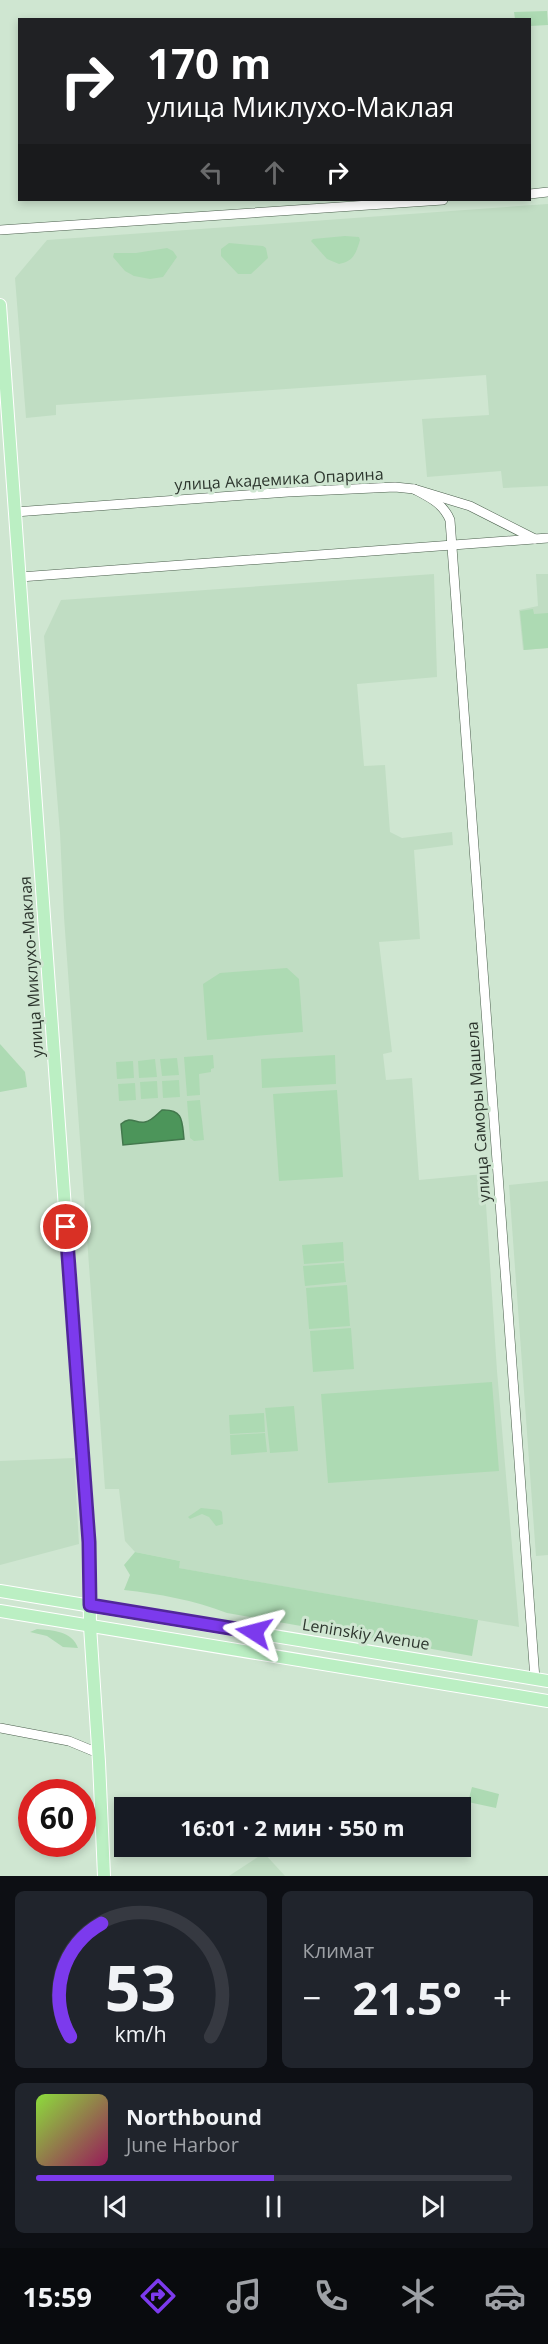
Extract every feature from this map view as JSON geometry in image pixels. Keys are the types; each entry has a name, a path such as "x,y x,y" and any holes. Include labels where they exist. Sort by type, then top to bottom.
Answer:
{"main road":[{"name":"улица Миклухо-Маклая","path":"0,305 89,1542 90,1626 104,1876"},
{"name":"Leninskiy Avenue","path":"0,1591 548,1681"},
{"path":"0,1611 548,1701"}],"street":[{"path":"531,194 548,192"},
{"path":"0,231 429,201"},
{"name":"улица Академика Опарина","path":"15,512 288,492 395,487 414,489 470,506 536,539"},
{"name":"улица Саморы Машела","path":"414,489 432,499 446,511 450,520 535,1678"},
{"path":"20,577 548,538"},
{"path":"0,1728 83,1745 98,1753"}],"shaded area":[{"path":"547,11 548,25 531,26 531,18 515,18 514,12"},
{"path":"548,204 548,486 503,488 501,471 427,477 422,419 489,415 486,375 56,405 56,415 26,418 15,278 47,240"},
{"path":"359,237 360,240 354,256 339,264 327,259 311,241 313,239"},
{"path":"229,243 263,246 266,248 268,258 251,274 238,274 221,256 221,249"},
{"path":"167,248 177,257 163,277 150,279 134,276 125,271 113,257 114,253 136,253"},
{"path":"434,574 437,677 357,684 364,766 385,765 390,832 402,838 452,832 453,845 414,850 420,939 379,942 392,1052 383,1054 386,1080 412,1078 419,1180 484,1174 497,1371 519,1627 178,1568 180,1561 135,1552 125,1541 119,1489 105,1489 60,833 44,636 61,600"},
{"path":"536,574 548,574 548,648 523,650 519,610 538,606"},
{"path":"533,609 534,614 548,613 548,648 524,650 520,611"},
{"path":"287,968 299,979 303,1032 207,1040 203,984 220,973"},
{"path":"0,1044 25,1072 27,1087 0,1092"},
{"path":"213,1055 214,1068 211,1072 199,1074 200,1095 187,1096 184,1057"},
{"path":"335,1055 336,1084 262,1088 261,1059"},
{"path":"177,1058 179,1075 162,1076 160,1059"},
{"path":"155,1059 157,1077 139,1078 138,1061"},
{"path":"133,1061 134,1078 117,1079 116,1062"},
{"path":"179,1080 180,1097 163,1098 162,1081"},
{"path":"157,1081 158,1098 141,1099 140,1082"},
{"path":"135,1083 136,1100 119,1101 118,1084"},
{"path":"337,1090 343,1177 279,1181 273,1094"},
{"path":"200,1100 204,1140 194,1141 190,1138 187,1101"},
{"path":"162,1110 178,1114 182,1122 184,1139 123,1145 121,1124 124,1121 148,1121"},
{"path":"548,1181 548,1555 536,1556 509,1185"},
{"path":"343,1242 344,1261 304,1264 302,1245"},
{"path":"344,1263 346,1282 305,1286 303,1266"},
{"path":"347,1285 350,1326 309,1329 306,1288"},
{"path":"351,1328 354,1369 313,1372 310,1331"},
{"path":"492,1382 499,1471 328,1483 321,1394"},
{"path":"294,1406 298,1451 270,1453 265,1408"},
{"path":"264,1413 265,1432 230,1434 229,1415"},
{"path":"265,1433 267,1452 231,1455 230,1435"},
{"path":"74,1458 79,1544 0,1565 0,1461"},
{"path":"201,1508 220,1510 223,1524 216,1526 209,1517 202,1514 190,1519 188,1517"},
{"path":"135,1552 180,1561 179,1568 478,1620 472,1656 227,1613 176,1598 124,1590 130,1575 124,1565"},
{"path":"37,1629 66,1635 75,1642 78,1648 63,1647 47,1636 30,1632"},
{"path":"472,1787 499,1794 496,1808 471,1803 469,1797"},
{"path":"258,1857 268,1857 285,1876 229,1876"}],"route":[{"path":"66,1227 89,1542 90,1605 254,1632"}]}
